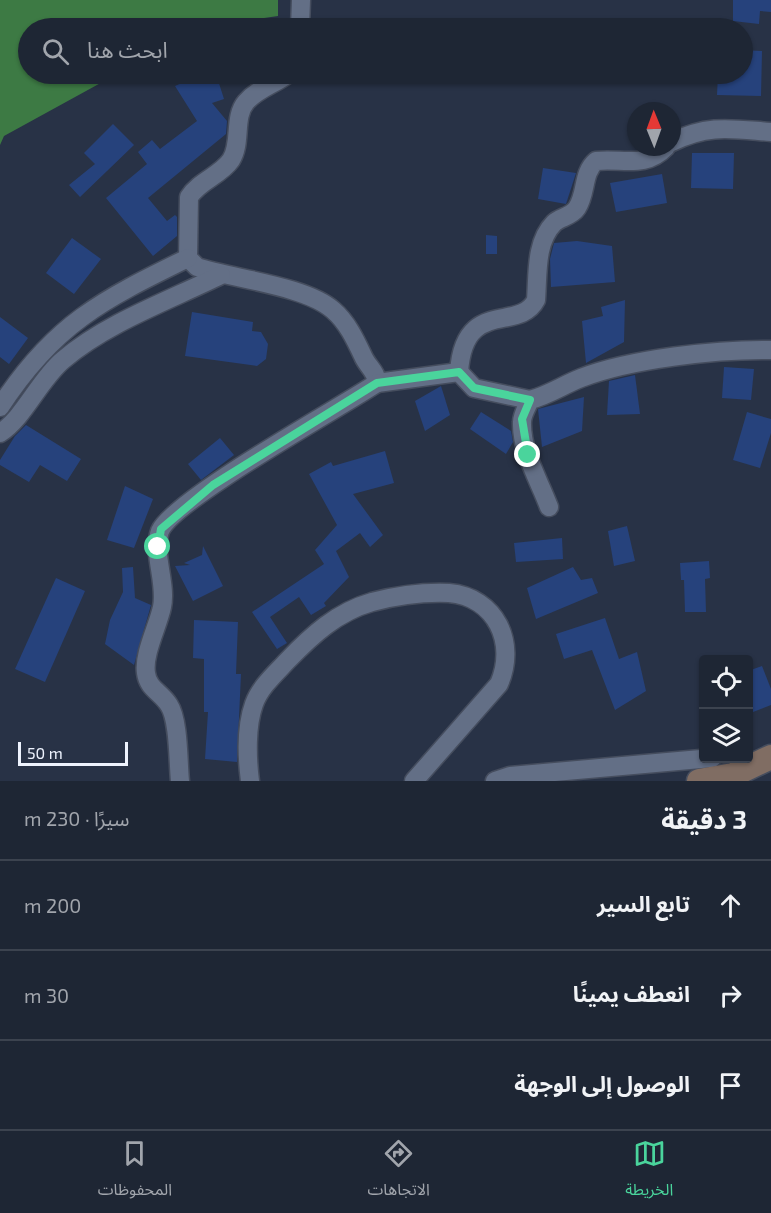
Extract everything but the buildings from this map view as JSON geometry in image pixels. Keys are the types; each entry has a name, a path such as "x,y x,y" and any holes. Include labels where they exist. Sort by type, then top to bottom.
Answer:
{"main road":[{"path":"699,781 733,775 771,757"}],"street":[{"path":"300,18 301,0"},
{"path":"273,84 245,102 240,114 235,151 230,162 204,180 189,197 188,258 197,267 220,275 309,295 332,309 351,331 366,363 377,376 377,383"},
{"path":"681,138 694,131 723,128 771,132"},
{"path":"655,156 650,160 596,161 589,167 578,207 567,217 555,222 542,240 536,300 531,308 524,313 494,319 480,325 460,352 459,372 474,388 530,400 550,395 580,379 617,368 728,351 771,350"},
{"path":"0,407 48,344 66,327 113,296 188,258"},
{"path":"0,434 63,359 136,315 220,275"},
{"path":"180,781 170,706 148,684 145,672 155,623 162,608 164,580 158,547 161,529 213,485 377,383 459,372"},
{"path":"530,400 522,419 523,436 528,455 549,507"},
{"path":"250,781 250,718 254,704 267,683 317,631 333,619 371,603 435,594 461,596 488,612 506,636 506,669 495,688 446,741 414,781"},
{"path":"753,754 771,752"},
{"path":"495,781 510,776 699,760"}],"green space":[{"path":"0,0 278,0 278,16 265,18 18,18 18,84 99,84 4,136 0,145"}],"route":[{"path":"158,547 161,529 213,485 377,383 410,381 459,372 474,388 530,400 522,419 523,436 528,455"}]}
